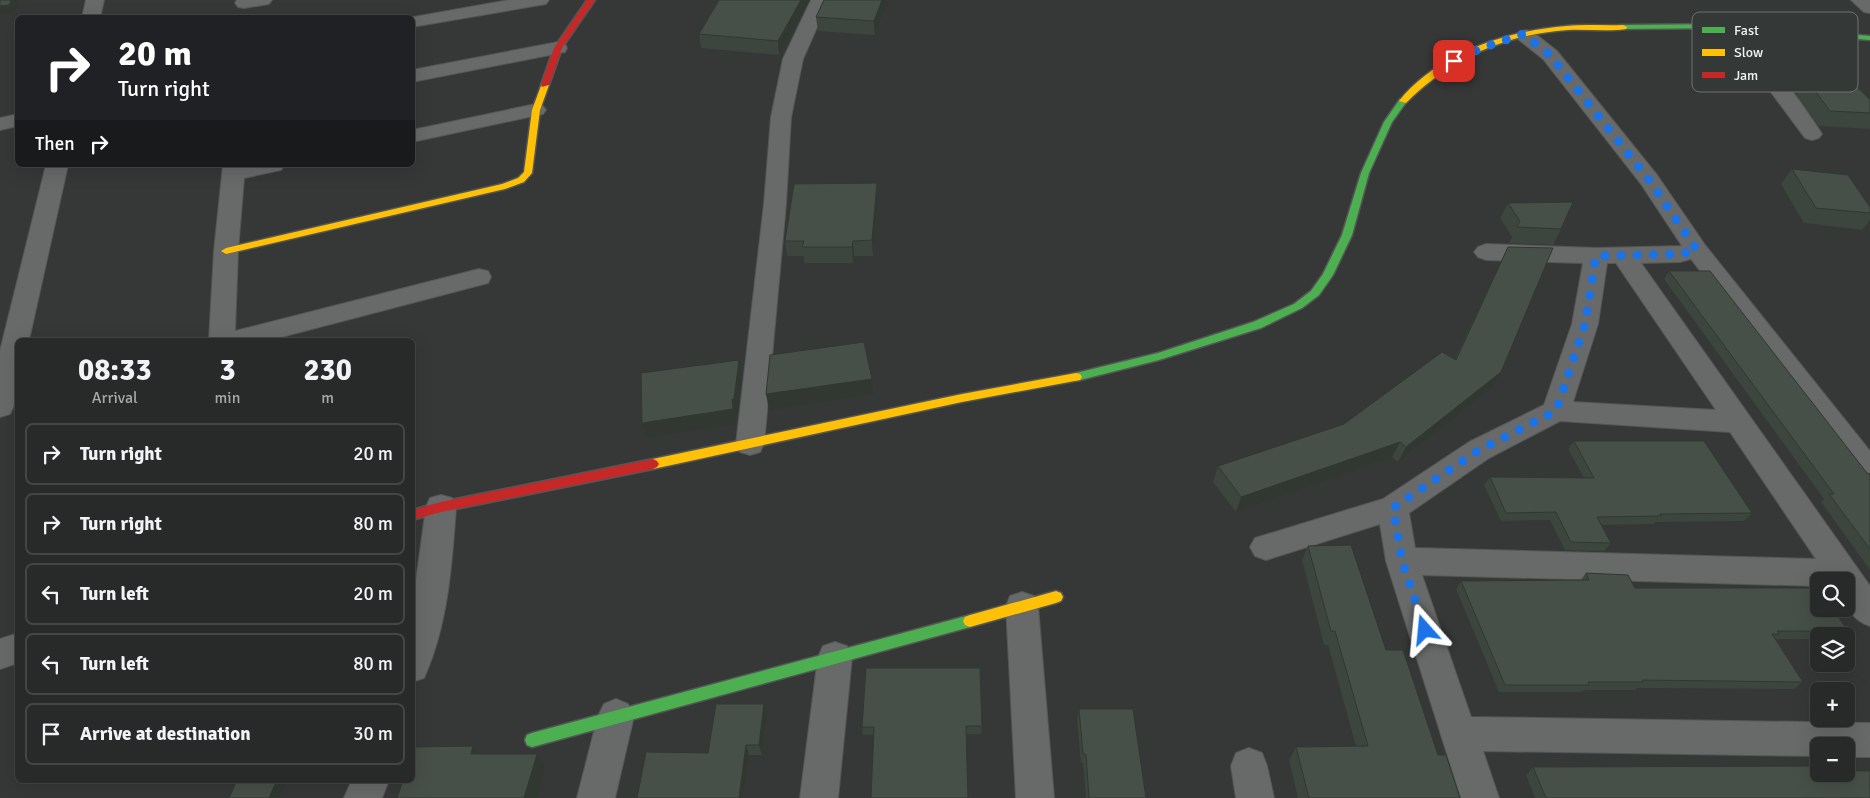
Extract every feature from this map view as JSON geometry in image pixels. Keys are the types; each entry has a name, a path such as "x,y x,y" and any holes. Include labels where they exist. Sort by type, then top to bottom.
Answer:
{"street":[{"path":"92,15 95,0"},
{"path":"244,7 264,0"},
{"path":"415,21 540,0"},
{"path":"226,251 514,184 521,180 528,173 536,110 558,48 591,0"},
{"path":"750,444 762,306 775,204 781,117 793,59 820,0"},
{"path":"1860,0 1870,8"},
{"path":"415,514 441,507 750,444 962,398 1074,377 1150,358 1256,325 1298,306 1315,293 1328,275 1347,235 1365,173 1388,122 1402,102 1432,73 1482,48 1525,35 1566,28 1692,29"},
{"path":"1525,35 1550,55 1649,180 1697,250 1870,472"},
{"path":"415,75 558,48"},
{"path":"1781,92 1812,134"},
{"path":"415,135 536,110"},
{"path":"0,124 15,121"},
{"path":"16,338 57,167"},
{"path":"222,338 226,251 233,169 253,167"},
{"path":"1486,252 1596,256 1680,254 1697,250"},
{"path":"1623,255 1842,572"},
{"path":"1556,411 1585,324 1596,256"},
{"path":"244,338 478,277"},
{"path":"0,407 15,343"},
{"path":"1266,546 1393,508 1479,450 1556,411 1739,422"},
{"path":"415,656 428,610 438,545 441,507"},
{"path":"1393,508 1402,561 1480,798"},
{"path":"1402,561 1810,572"},
{"path":"1855,590 1870,612"},
{"path":"532,740 1056,597"},
{"path":"1022,606 1035,798"},
{"path":"0,654 15,649"},
{"path":"819,798 835,657"},
{"path":"596,798 616,716"},
{"path":"1460,734 1870,740"},
{"path":"364,798 370,783"}],"building":[{"path":"0,0 11,0 9,5 0,6"},
{"path":"719,0 801,0 778,41 699,34"},
{"path":"824,0 882,0 874,21 816,17"},
{"path":"1858,88 1870,100 1870,113 1830,111 1816,92 1858,92"},
{"path":"1792,169 1848,175 1870,207 1870,213 1816,208"},
{"path":"877,183 872,240 853,241 852,247 802,247 804,241 785,241 794,184"},
{"path":"1573,202 1561,229 1517,227 1520,221 1508,203"},
{"path":"1508,247 1553,248 1501,372 1406,447 1400,442 1241,497 1218,466 1344,424 1442,352 1456,360"},
{"path":"1669,271 1710,271 1867,473 1870,474 1870,549 1829,494 1834,494"},
{"path":"864,342 872,379 766,394 770,355"},
{"path":"739,360 734,399 732,399 733,409 642,423 641,373"},
{"path":"1574,441 1704,441 1752,513 1597,517 1611,543 1571,542 1556,512 1506,513 1490,477 1594,478"},
{"path":"1351,545 1386,650 1403,650 1438,755 1446,755 1460,798 1309,798 1296,747 1368,746 1335,631 1331,631 1308,546"},
{"path":"1586,573 1628,575 1635,588 1810,588 1810,617 1838,617 1845,627 1810,627 1810,631 1777,631 1779,634 1772,634 1803,682 1642,680 1643,682 1588,682 1589,685 1505,685 1461,581 1589,580"},
{"path":"866,668 980,668 982,726 966,726 968,798 871,798 874,727 862,727"},
{"path":"716,704 764,704 759,745 746,745 739,798 637,798 646,752 708,753"},
{"path":"1079,709 1133,709 1146,798 1089,798 1086,754 1083,754"},
{"path":"473,746 471,754 537,754 524,798 397,798 402,783 415,783 415,747"},
{"path":"1810,766 1810,782 1855,782 1855,771 1870,771 1870,798 1546,798 1533,767"},
{"path":"236,783 276,783 269,798 229,798"}],"traffic: fast":[{"path":"1623,27 1692,26"},
{"path":"1858,37 1870,38"},
{"path":"1076,377 1159,356 1257,325 1298,306 1315,293 1328,275 1347,235 1365,173 1388,122 1403,101"},
{"path":"532,740 970,621"}],"traffic: slow":[{"path":"1403,101 1419,85 1456,59 1499,41 1521,35 1566,28 1623,27"},
{"path":"226,251 505,186 521,180 528,173 536,110 545,85"},
{"path":"653,464 962,398 1076,377"},
{"path":"970,621 1056,597"}],"traffic: jam":[{"path":"545,85 558,48 591,0"},
{"path":"415,514 441,507 653,464"}],"route":[{"path":"1425,630 1402,561 1393,508 1479,450 1556,411 1585,324 1596,256 1688,254 1697,250 1649,180 1550,55 1526,36 1523,34 1502,40 1454,61"}]}
